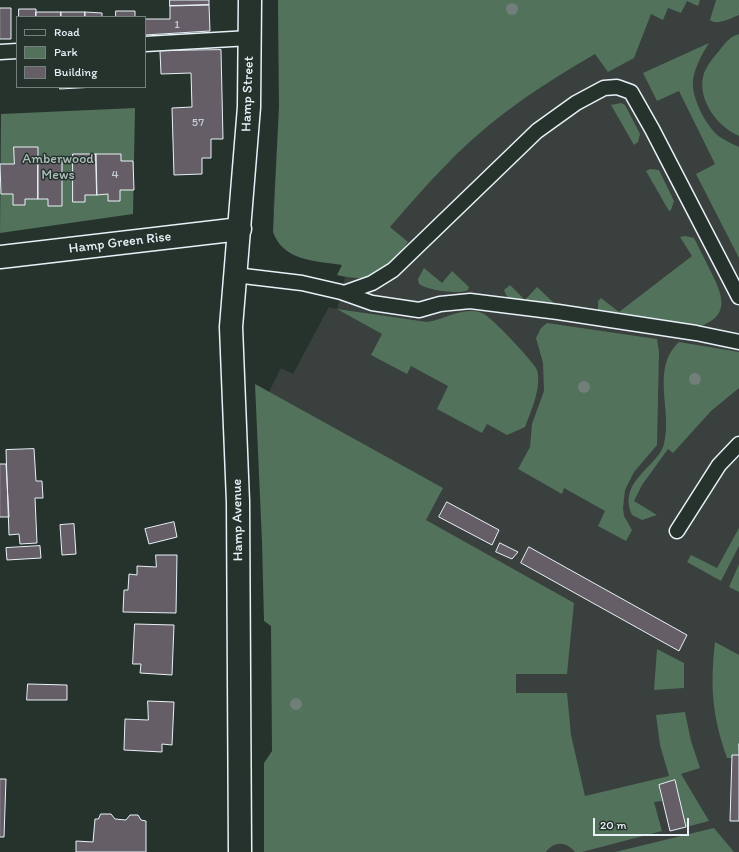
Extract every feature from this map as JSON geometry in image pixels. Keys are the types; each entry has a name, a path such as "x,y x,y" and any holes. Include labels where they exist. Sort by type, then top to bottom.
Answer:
{"street":[{"name":"Hamp Street","path":"243,188 249,108 250,0"},
{"name":"Hamp Avenue","path":"240,852 238,502 230,355 232,295 240,229 243,188"},
{"name":"Hamp Green Rise","path":"0,257 240,229"}],"lane":[{"path":"146,44 250,38"},
{"path":"0,52 16,51"},
{"path":"344,293 372,283 393,270 537,131 576,103 604,88 617,87 631,92 652,129 739,297"},
{"path":"235,275 302,283 344,293 372,303 419,310 440,304 470,301 544,310 696,333 739,342"},
{"path":"677,531 719,465 739,444"}],"shaded area":[{"path":"278,0 739,0 739,852 325,852 269,392 281,368 293,374 329,307 337,309 345,277 337,275 342,265 273,212 279,107"}],"green space":[{"path":"278,0 700,0 698,6 687,1 681,13 668,8 663,20 651,14 634,58 608,72 595,54 537,90 499,117 464,147 390,227 408,242 393,262 379,274 361,278 337,275 342,265 311,260 292,254 284,249 278,242 273,232 279,107"},
{"path":"716,0 739,0 739,15 720,22 713,22 710,20"},
{"path":"739,34 739,136 731,132 717,120 711,112 702,86 704,73 710,63 723,45 732,37"},
{"path":"709,43 701,56 694,75 694,95 700,111 715,132 720,137 739,147 739,258 696,174 715,164 679,91 657,101 643,73"},
{"path":"621,103 625,105 640,134 638,142 634,145 611,105"},
{"name":"Amberwood Mews","path":"135,108 133,214 0,233 1,114"},
{"path":"650,169 659,170 674,201 671,210 669,211 646,171"},
{"path":"685,236 694,238 720,292 721,307 719,313 714,319 695,328 602,314 598,310 598,301 601,298 619,312 692,256 680,237"},
{"path":"424,268 442,283 452,271 469,287 468,290 451,292 436,290 419,284 418,279"},
{"path":"510,285 525,300 537,287 554,303 552,306 508,299 504,290"},
{"path":"337,309 427,322 466,311 476,311 484,314 512,340 529,358 537,370 537,391 525,427 507,435 487,424 482,433 437,409 448,386 411,366 407,374 371,355 382,334"},
{"path":"547,323 657,339 659,352 657,445 634,472 625,490 623,508 624,516 632,530 626,541 598,526 605,511 564,488 562,494 518,469 530,447 532,424 544,391 543,363 536,338 541,328"},
{"path":"679,342 739,352 739,388 711,411 673,453 668,449 642,485 634,501 657,515 642,520 632,515 629,503 630,493 640,475 654,460 664,444 666,418 664,377 670,353"},
{"path":"255,384 443,488 426,520 574,603 567,674 516,674 516,693 567,693 571,735 585,796 669,776 660,745 656,715 685,712 691,741 700,768 681,774 709,821 686,827 675,780 659,785 662,801 654,802 662,831 582,852 575,852 564,844 556,844 549,848 546,852 264,852 264,763 272,751 271,626 264,621"},
{"path":"739,528 739,546 721,581 687,562 691,555 717,568"},
{"path":"739,564 739,592 729,587"},
{"path":"715,642 739,655 739,755 732,755 732,758 727,758 715,714 713,658"},
{"path":"657,649 684,663 684,688 654,690"},
{"path":"714,828 734,852 615,852"}],"building":[{"path":"170,0 209,0 209,5 170,6"},
{"path":"209,5 210,31 146,35 146,19 170,19 170,6"},
{"path":"0,8 11,8 11,39 0,39"},
{"path":"19,9 36,9 36,16 19,16"},
{"path":"116,11 135,11 135,16 116,16"},
{"path":"36,12 61,12 61,16 36,16"},
{"path":"61,12 85,12 85,16 61,16"},
{"path":"85,12 102,13 102,16 85,16"},
{"path":"221,50 223,139 211,139 211,158 202,158 202,174 174,175 172,108 192,107 191,73 161,74 160,51"},
{"path":"14,147 38,147 38,199 25,199 25,205 13,205 13,194 1,194 0,164 14,164"},
{"path":"73,154 96,154 97,195 85,195 85,202 73,202"},
{"path":"96,154 121,154 121,161 133,161 134,190 120,190 120,201 108,201 108,194 97,195"},
{"path":"38,159 62,159 62,206 48,206 48,199 38,199"},
{"path":"34,449 36,481 42,481 43,498 35,498 37,543 20,544 19,534 9,535 6,450"},
{"path":"0,464 6,464 9,517 0,517"},
{"path":"447,502 499,530 492,545 439,517"},
{"path":"174,522 177,537 149,544 145,529"},
{"path":"74,524 76,554 62,555 60,525"},
{"path":"500,543 518,552 512,559 496,552"},
{"path":"40,546 41,558 7,560 6,548"},
{"path":"529,547 687,635 679,651 521,563"},
{"path":"156,555 177,555 176,613 123,612 124,590 128,590 129,574 137,575 137,566 156,567"},
{"path":"135,624 174,625 172,675 140,673 141,664 133,664"},
{"path":"28,684 67,685 67,700 27,700"},
{"path":"148,701 174,702 172,745 162,744 162,752 124,750 125,719 148,720"},
{"path":"732,755 739,755 739,821 730,821"},
{"path":"0,779 6,779 4,837 0,837"},
{"path":"675,780 686,827 670,831 659,785"},
{"path":"101,814 111,814 115,819 126,820 130,815 138,815 141,820 146,821 146,852 76,852 76,841 93,842 95,819 98,819"}]}
